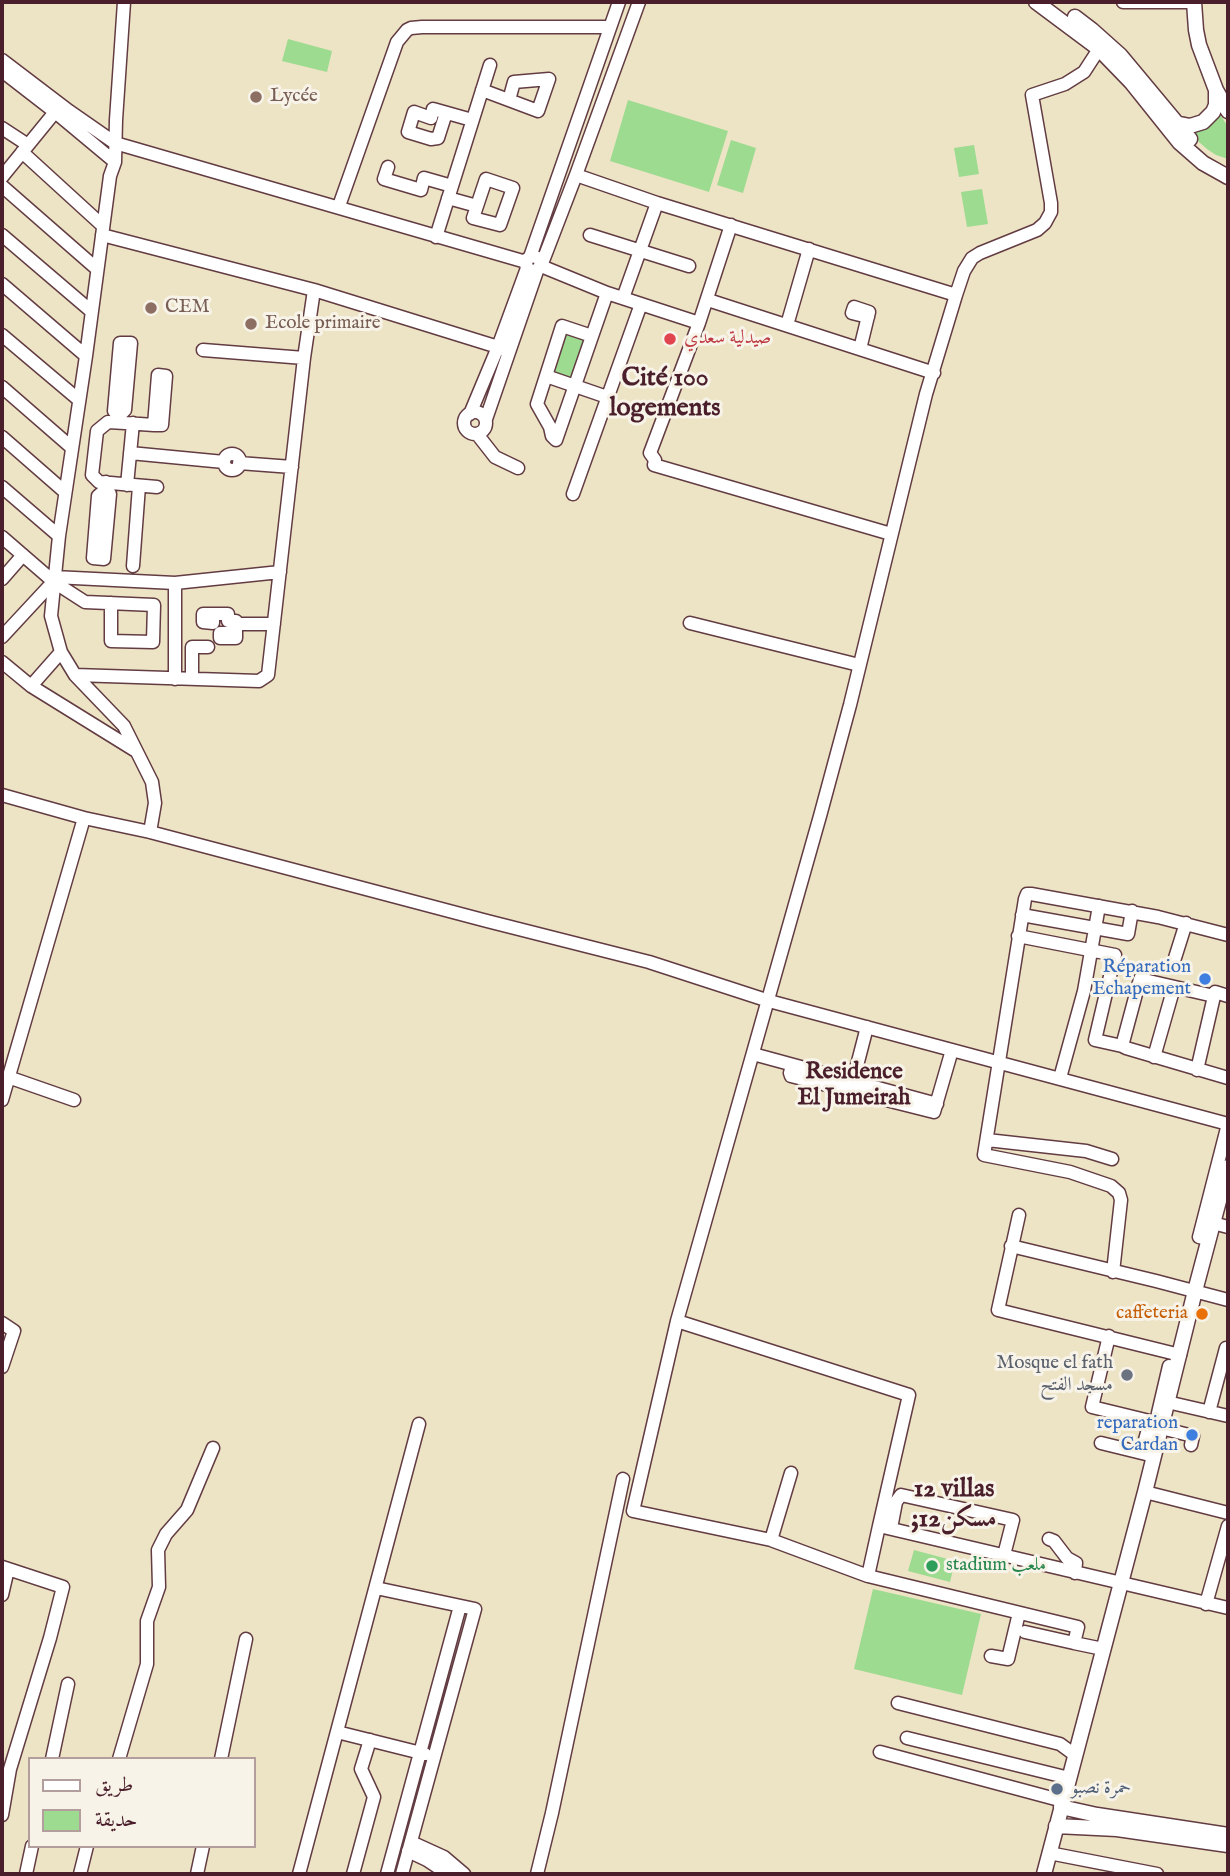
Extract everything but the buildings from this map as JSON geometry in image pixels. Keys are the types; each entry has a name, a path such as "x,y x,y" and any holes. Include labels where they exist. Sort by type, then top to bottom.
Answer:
{"main road":[{"path":"1036,2 1099,49 1121,70 1167,129 1192,154 1228,177"},
{"path":"1051,2 1091,30 1120,55 1196,146 1228,165"},
{"path":"1194,2 1199,44 1216,90 1228,111"},
{"path":"1175,123 1197,125 1209,117 1216,105 1216,90"},
{"path":"1044,1874 1228,1167"},
{"path":"1062,1804 1087,1813 1228,1835"},
{"path":"1056,1826 1117,1829 1228,1845"}],"street":[{"path":"133,2 125,2 115,162 110,176 65,492 51,616 61,652 75,675 124,726 152,782 155,803 150,832"},
{"path":"477,434 485,429 504,349 619,2"},
{"path":"534,264 576,175 639,2"},
{"path":"1123,2 1194,2"},
{"path":"339,206 397,42 407,30 422,27 610,27"},
{"path":"1099,49 1084,72 1065,84 1032,95 1051,203 1051,212 1045,223 1037,230 972,258 964,271 956,295 926,394 859,665 769,1001 677,1321 633,1511 771,1541 868,1576 1017,1622 1074,1643 1103,1649"},
{"path":"2,60 115,143 534,264 607,293 699,323"},
{"path":"436,237 490,65"},
{"path":"2,71 115,162"},
{"path":"482,90 509,100"},
{"path":"55,113 2,177 97,269"},
{"path":"446,113 472,120"},
{"path":"2,128 25,148 102,231 314,290 504,349"},
{"path":"388,167 384,179 421,190 424,178 477,206"},
{"path":"576,175 657,203 956,295"},
{"path":"623,298 657,203"},
{"path":"731,225 708,300 650,453 655,460 654,465 891,534"},
{"path":"2,235 91,311"},
{"path":"590,235 689,266"},
{"path":"787,325 809,249"},
{"path":"2,284 86,356"},
{"path":"75,675 259,681 268,675 314,290"},
{"path":"592,336 562,326 537,404 556,440 607,293"},
{"path":"708,300 860,345 934,373"},
{"path":"573,494 641,304"},
{"path":"860,345 867,342 871,329 866,322"},
{"path":"2,335 79,400"},
{"path":"120,343 131,343 125,410 119,419 114,411 120,343"},
{"path":"504,349 466,417 465,427 477,434 495,457 518,468"},
{"path":"202,350 304,358"},
{"path":"546,376 607,397"},
{"path":"2,387 72,446 94,455"},
{"path":"470,414 479,413 486,419"},
{"path":"105,486 98,496 93,558 104,559 110,495 105,486 92,475 97,431 108,422 119,419 154,425"},
{"path":"133,423 130,453 133,485 133,566"},
{"path":"2,437 65,492"},
{"path":"72,446 96,440"},
{"path":"130,453 224,462 225,458 231,455 237,457 239,463 292,467"},
{"path":"105,486 157,487"},
{"path":"2,487 59,536"},
{"path":"2,537 85,602 154,604 152,642 111,642 111,603"},
{"path":"2,579 23,555"},
{"path":"54,579 175,583 280,572"},
{"path":"2,637 54,579"},
{"path":"175,583 175,679"},
{"path":"213,614 228,614 228,621 236,621 236,629 274,624"},
{"path":"690,623 859,665"},
{"path":"192,679 192,647 208,647"},
{"path":"31,686 61,652"},
{"path":"2,662 31,686 136,751"},
{"path":"2,795 649,962 769,1001 1228,1124 1199,1237 1209,1239"},
{"path":"2,1100 84,818"},
{"path":"1113,1272 1121,1199 1119,1193 1111,1186 1070,1172 984,1154 1025,899 1027,894 1031,894 1132,911 1228,935"},
{"path":"1060,1078 1079,1010 1099,906"},
{"path":"1022,915 1128,934 1132,911"},
{"path":"1174,961 1186,923"},
{"path":"1018,936 1115,954 1095,1040 1228,1079"},
{"path":"1122,1046 1140,979 1214,996"},
{"path":"1154,1057 1174,987"},
{"path":"1197,1070 1215,992 1228,996"},
{"path":"853,1081 867,1027"},
{"path":"792,1065 792,1076 933,1112 952,1050"},
{"path":"753,1054 937,1104"},
{"path":"8,1077 74,1100"},
{"path":"987,1140 1086,1151 1112,1159"},
{"path":"1019,1215 998,1310 1109,1336 1178,1362"},
{"path":"1213,1223 1228,1227"},
{"path":"1012,1246 1228,1300"},
{"path":"677,1321 909,1395 885,1527"},
{"path":"2,1323 14,1331 2,1367"},
{"path":"1109,1336 1092,1407 1163,1420 1193,1436 1191,1445"},
{"path":"1209,1412 1226,1348 1228,1349"},
{"path":"1163,1420 1209,1412 1228,1416"},
{"path":"299,1874 419,1424"},
{"path":"1101,1443 1155,1453"},
{"path":"121,1757 147,1664 147,1621 159,1587 158,1550 166,1534 187,1510 213,1448"},
{"path":"771,1541 791,1473"},
{"path":"537,1874 623,1479"},
{"path":"1145,1492 1228,1513"},
{"path":"868,1576 885,1527 901,1495 1013,1520 1004,1555"},
{"path":"1206,1604 1228,1526"},
{"path":"885,1527 1228,1608"},
{"path":"1049,1539 1054,1541 1067,1558 1076,1563 1075,1573"},
{"path":"2,1595 5,1568 63,1587 10,1769 2,1815"},
{"path":"376,1588 475,1609 402,1874"},
{"path":"387,1874 460,1606"},
{"path":"1017,1622 1078,1627 1074,1643"},
{"path":"1002,1655 1017,1622"},
{"path":"221,1757 246,1639"},
{"path":"52,1757 68,1684"},
{"path":"898,1703 1060,1744 1075,1755"},
{"path":"337,1732 435,1756"},
{"path":"907,1738 1069,1778"},
{"path":"353,1874 374,1797 361,1769 370,1740"},
{"path":"880,1752 1062,1804"},
{"path":"410,1847 448,1874"},
{"path":"410,1847 444,1857 464,1874"},
{"path":"26,1874 32,1848"},
{"path":"80,1874 86,1848"},
{"path":"197,1874 203,1848"},
{"path":"1049,1853 1157,1874"}],"green space":[{"path":"288,39 332,51 327,72 282,61"},
{"path":"628,100 728,131 709,192 610,161"},
{"path":"1218,111 1228,127 1228,159 1207,149 1184,129"},
{"path":"731,140 756,148 743,193 717,185"},
{"path":"974,145 979,174 959,177 954,148"},
{"path":"982,189 988,224 967,227 961,192"},
{"path":"565,331 587,339 573,379 551,372"},
{"name":"stadium ملعب","path":"914,1550 955,1561 950,1582 908,1571"},
{"path":"873,1589 981,1614 962,1695 854,1669"}],"place":[{"name":"Lycée","path":"256,97"},
{"name":"CEM","path":"151,308"},
{"name":"Ecole primaire","path":"251,324"},
{"name":"صيدلية سعدي","path":"670,339"},
{"name":"Réparation Echapement","path":"1205,979"},
{"name":"caffeteria","path":"1202,1314"},
{"name":"Mosque el fath مسجد الفتح","path":"1127,1375"},
{"name":"reparation Cardan","path":"1192,1435"},
{"name":"stadium ملعب","path":"932,1566"},
{"name":"حمرة نصبو","path":"1057,1789"}],"district":[{"name":"Cité 100 logements","path":"665,395"},
{"name":"Residence El Jumeirah","path":"854,1086"},
{"name":"12 villas ;12مسكن","path":"954,1506"}]}
